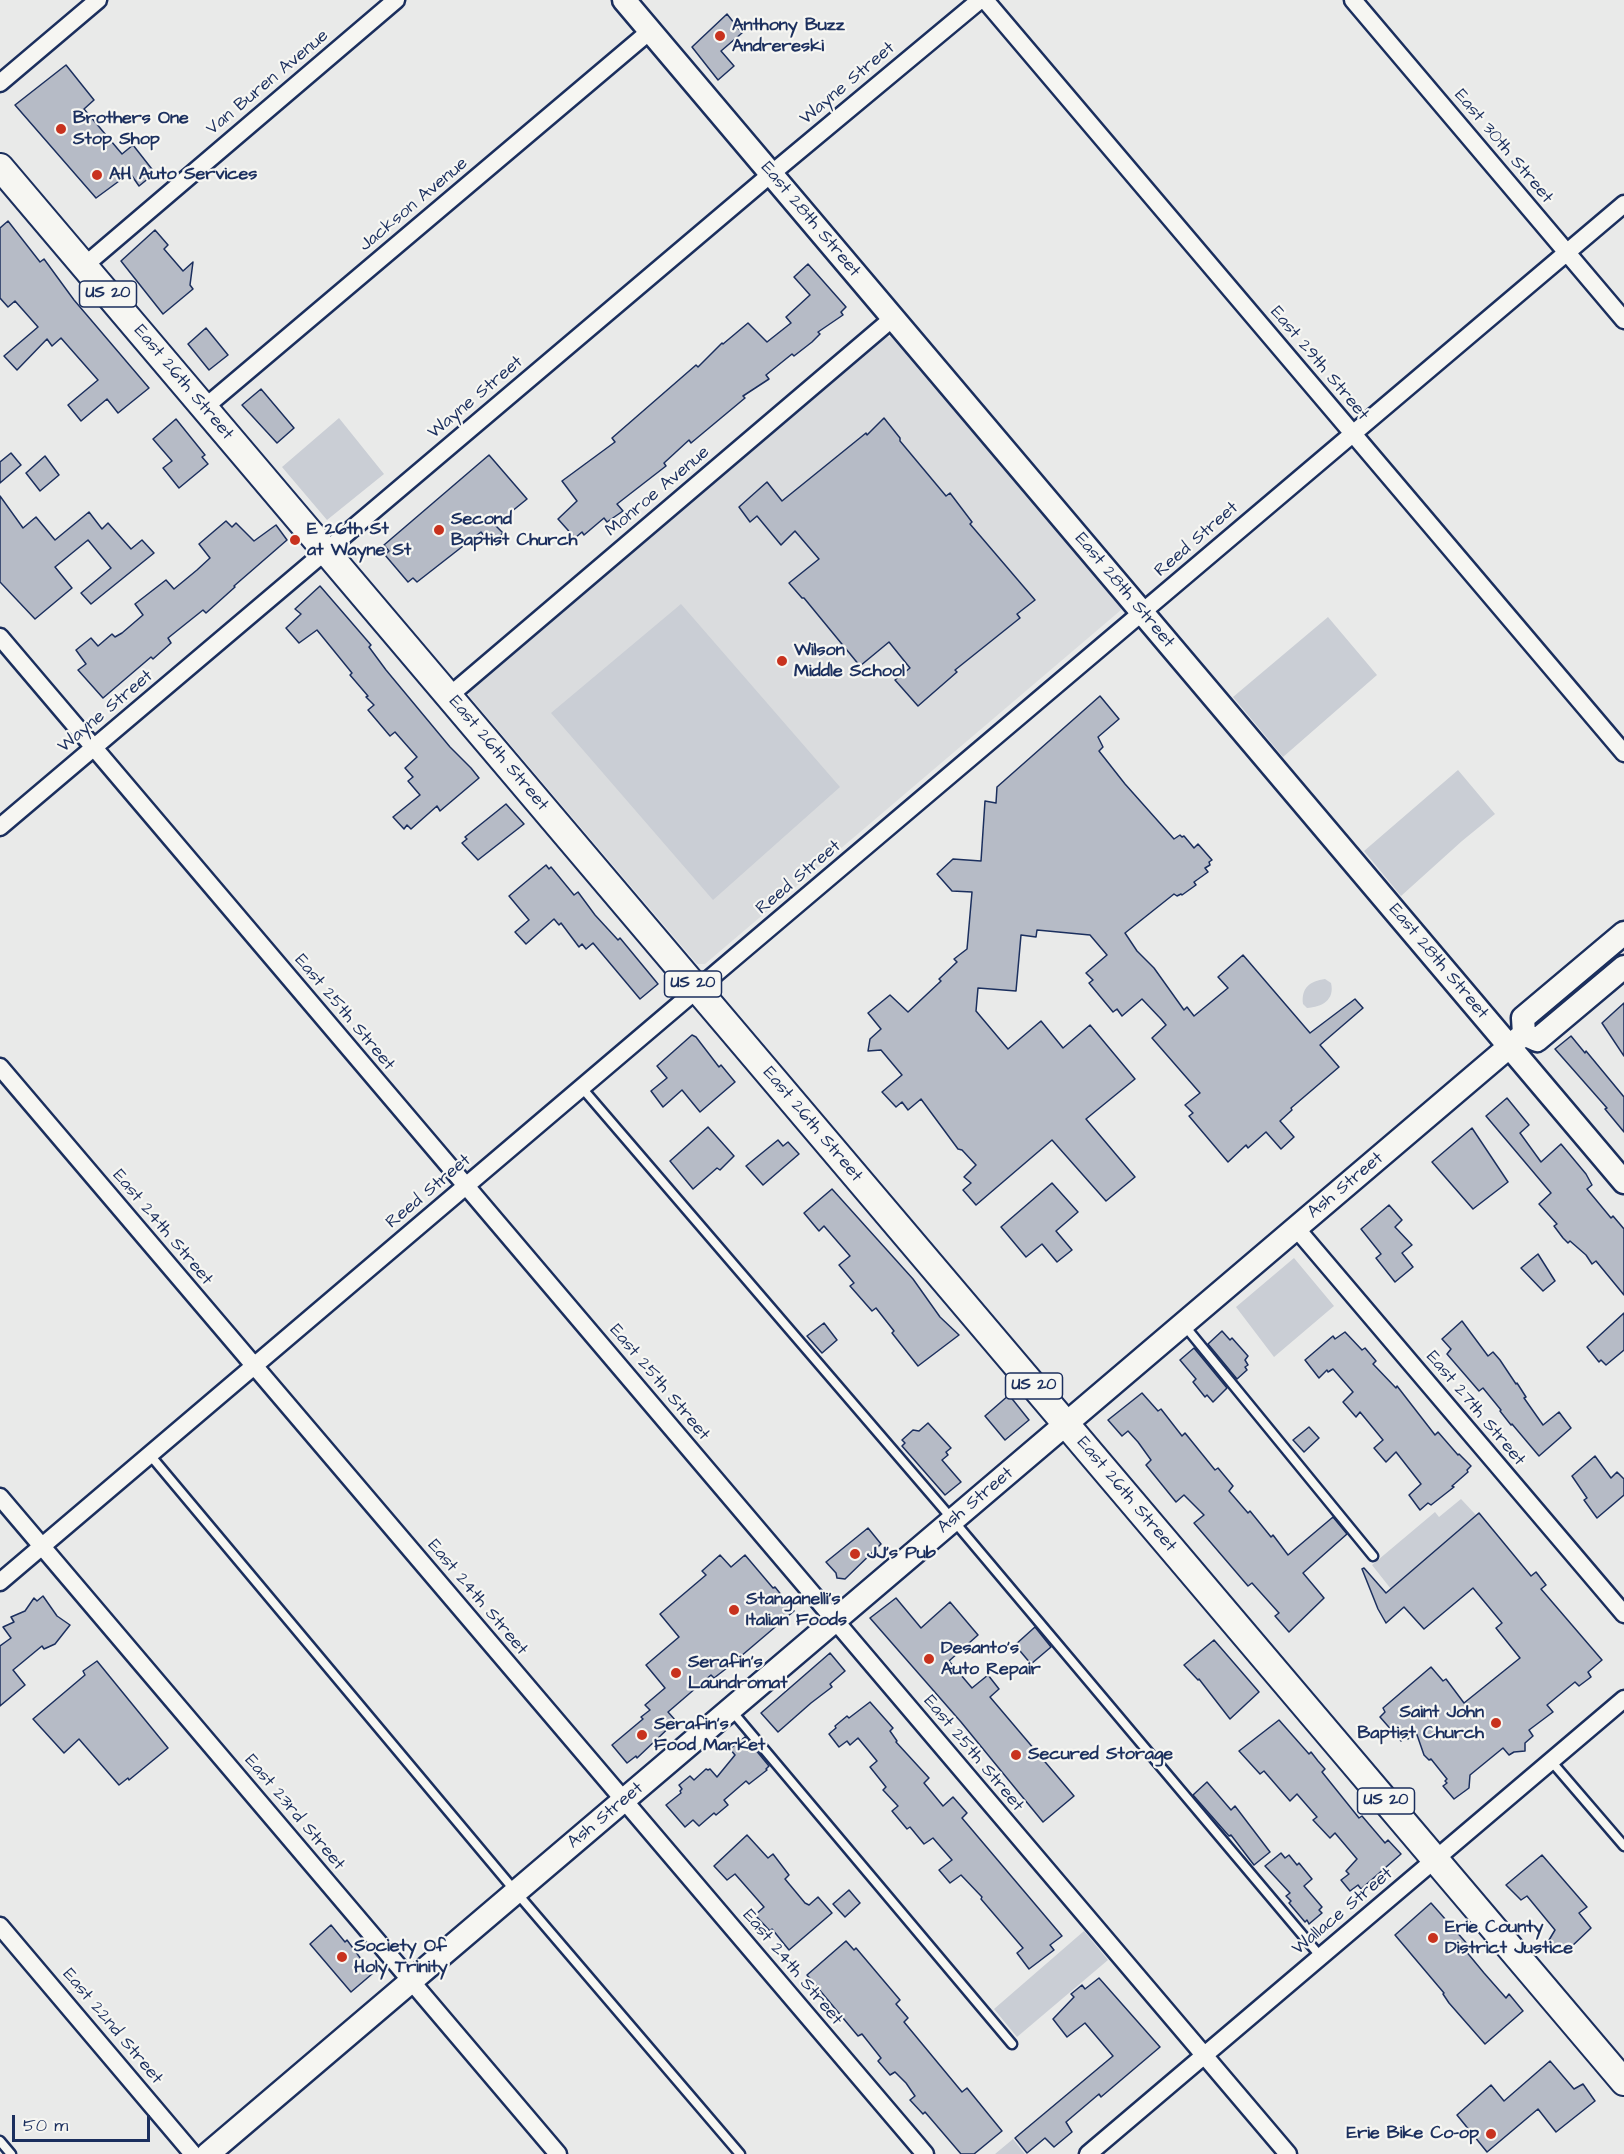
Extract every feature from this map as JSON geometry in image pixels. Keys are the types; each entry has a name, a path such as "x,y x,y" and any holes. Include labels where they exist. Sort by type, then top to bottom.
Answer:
{"main road":[{"name":"East 26th Street","path":"0,167 1624,2082"}],"street":[{"path":"0,83 98,0"},
{"name":"Van Buren Avenue","path":"84,266 396,0"},
{"name":"East 28th Street","path":"624,0 1142,613 1517,1041 1624,1182"},
{"name":"Wayne Street","path":"0,828 771,174 980,0"},
{"name":"East 29th Street","path":"985,0 1624,753"},
{"name":"East 30th Street","path":"1353,0 1624,320"},
{"name":"Jackson Avenue","path":"204,408 650,31"},
{"name":"Reed Street","path":"0,1582 1142,613 1351,432 1624,204"},
{"name":"Monroe Avenue","path":"449,696 893,318"},
{"name":"East 25th Street","path":"0,637 1288,2154"},
{"name":"Ash Street","path":"208,2154 1517,1041 1523,1018 1624,933"},
{"path":"1517,1041 1538,1040 1624,967"},
{"name":"East 24th Street","path":"0,1067 925,2154"},
{"name":"East 27th Street","path":"1296,1228 1624,1614"},
{"name":"East 23rd Street","path":"0,1497 558,2154"},
{"name":"Wallace Street","path":"1088,2154 1624,1699"},
{"name":"East 22nd Street","path":"0,1926 193,2154"}],"lane":[{"path":"582,1088 953,1520 1321,1957"},
{"path":"1184,1324 1373,1556"},
{"path":"150,1455 516,1892 740,2154"},
{"path":"730,1710 1012,2044"},
{"path":"1551,1761 1624,1846"},
{"path":"0,2141 11,2154"}],"shaded area":[{"name":"Wilson Middle School","path":"887,337 891,337 1121,606 1121,610 705,964 697,964 469,696 469,692 472,686"},
{"path":"339,418 384,474 327,520 282,467"},
{"path":"681,604 840,787 713,900 551,713"},
{"path":"1328,617 1377,675 1283,757 1233,697"},
{"path":"1458,770 1495,814 1401,896 1364,851"},
{"path":"1325,979 1331,983 1329,998 1318,1006 1307,1008 1303,1004 1305,990 1315,981"},
{"path":"1294,1258 1334,1306 1274,1357 1236,1307"},
{"path":"1461,1499 1476,1515 1391,1589 1372,1565 1435,1512 1439,1517"},
{"path":"1084,1931 1108,1960 1017,2037 994,2009"},
{"path":"1013,2139 1025,2154 995,2154"}],"building":[{"path":"727,14 742,33 721,51 734,66 718,80 692,47"},
{"path":"66,65 94,100 84,109 122,154 133,145 155,173 139,186 130,173 96,198 15,105"},
{"path":"8,221 40,262 44,259 74,300 149,388 118,413 107,399 81,421 68,405 98,380 61,338 52,346 47,339 17,370 4,356 38,327 15,301 8,307 0,298 0,228"},
{"path":"155,230 168,245 164,249 183,271 193,262 190,285 193,289 163,314 121,261"},
{"path":"808,264 846,307 841,312 843,315 818,332 820,334 812,342 794,356 792,354 766,375 769,379 743,396 745,398 691,443 689,440 664,463 666,466 617,504 623,511 607,522 604,518 584,535 582,532 575,538 558,519 577,501 562,481 615,442 612,438 748,323 767,342 791,323 786,317 810,295 794,277"},
{"path":"206,328 228,355 209,370 188,344"},
{"path":"261,389 294,428 277,443 242,405"},
{"path":"884,418 946,496 950,493 972,522 970,524 1035,600 1017,614 1020,618 955,670 957,672 918,706 895,680 910,668 889,642 860,666 789,583 819,559 795,531 781,545 757,516 750,522 739,507 767,482 782,501 866,433 867,435"},
{"path":"176,419 205,455 202,457 208,464 179,488 163,468 172,461 153,439"},
{"path":"11,453 21,465 0,483 0,462"},
{"path":"489,455 527,499 495,525 503,533 490,544 481,532 417,582 413,578 408,582 385,555 389,551 384,545"},
{"path":"45,456 59,475 40,491 26,473"},
{"path":"0,496 23,528 36,517 55,540 89,512 102,529 108,523 131,549 142,540 154,553 91,604 81,593 111,568 88,540 55,567 72,588 35,619 0,582"},
{"path":"226,521 232,527 236,523 254,541 276,525 287,540 206,613 203,610 168,638 171,643 103,698 78,670 86,664 76,650 91,638 98,646 112,634 115,637 122,633 143,615 135,604 166,580 174,589 197,570 210,558 199,544"},
{"path":"320,586 371,645 369,647 386,670 479,778 440,811 437,806 411,829 407,825 404,829 393,817 420,795 408,781 413,777 405,768 417,757 395,732 390,736 368,710 374,705 350,675 352,673 317,630 299,643 286,628 301,614 295,609"},
{"path":"1100,696 1119,719 1098,737 1103,747 1099,751 1174,839 1180,835 1184,836 1194,848 1198,844 1212,860 1205,868 1208,872 1194,882 1196,885 1182,895 1174,894 1125,933 1184,1010 1187,1007 1194,1016 1228,988 1218,977 1243,955 1310,1033 1355,999 1363,1008 1320,1045 1339,1067 1291,1108 1292,1110 1280,1121 1294,1137 1281,1149 1266,1132 1248,1148 1246,1145 1228,1162 1189,1116 1193,1113 1185,1105 1200,1093 1152,1038 1166,1025 1142,999 1122,1016 1117,1009 1113,1012 1089,983 1093,980 1086,973 1107,955 1090,935 1037,930 1036,937 1021,935 1016,991 978,988 976,1011 1008,1049 1041,1021 1063,1048 1090,1025 1135,1079 1086,1119 1135,1177 1106,1201 1052,1140 976,1205 963,1190 971,1183 964,1177 976,1165 962,1150 958,1149 921,1099 908,1110 902,1102 896,1107 882,1092 902,1075 881,1050 868,1051 870,1039 881,1029 868,1013 890,995 908,1012 941,981 939,979 957,962 954,959 967,949 972,892 952,891 937,874 953,859 981,861 985,801 996,803 997,787"},
{"path":"506,804 524,824 478,860 462,843 467,839 465,837"},
{"path":"546,865 549,869 551,867 574,895 578,892 595,915 618,940 620,938 658,984 640,999 593,943 586,949 582,944 579,947 561,923 559,925 554,919 526,944 515,932 529,920 509,896"},
{"path":"1624,1003 1624,1056 1602,1023"},
{"path":"692,1035 735,1082 700,1112 682,1090 663,1107 651,1091 667,1078 657,1066"},
{"path":"1571,1036 1624,1097 1624,1132 1605,1109 1607,1108 1555,1049"},
{"path":"1507,1098 1529,1125 1520,1133 1541,1162 1561,1144 1586,1174 1592,1185 1587,1189 1611,1218 1613,1216 1624,1229 1624,1295 1596,1261 1592,1264 1586,1255 1563,1238 1554,1226 1557,1224 1539,1204 1551,1193 1486,1116"},
{"path":"708,1127 734,1156 720,1170 717,1168 693,1189 670,1161"},
{"path":"1472,1128 1508,1182 1473,1209 1432,1162"},
{"path":"778,1140 783,1146 788,1142 799,1154 763,1185 746,1166"},
{"path":"1052,1183 1078,1212 1056,1231 1072,1250 1057,1262 1042,1244 1026,1257 1001,1227"},
{"path":"832,1189 913,1279 940,1317 959,1335 918,1366 876,1308 872,1311 850,1286 854,1283 839,1265 850,1256 824,1226 819,1231 804,1213"},
{"path":"1389,1205 1402,1220 1395,1227 1412,1245 1402,1253 1413,1267 1395,1282 1376,1258 1381,1254 1361,1229"},
{"path":"1538,1254 1555,1281 1543,1291 1521,1268"},
{"path":"1624,1313 1624,1350 1606,1365 1601,1360 1599,1362 1587,1347"},
{"path":"1462,1321 1488,1356 1493,1352 1500,1360 1543,1425 1559,1412 1571,1428 1539,1456 1511,1425 1483,1388 1479,1391 1447,1354 1451,1349 1442,1339"},
{"path":"824,1323 837,1340 822,1353 807,1336"},
{"path":"1222,1331 1230,1340 1232,1338 1248,1356 1245,1360 1248,1365 1245,1367 1247,1370 1237,1379 1208,1344"},
{"path":"1345,1332 1362,1350 1365,1348 1376,1361 1373,1364 1396,1388 1397,1386 1435,1435 1438,1432 1471,1466 1468,1472 1452,1486 1454,1487 1431,1505 1428,1503 1420,1510 1409,1495 1421,1484 1396,1452 1386,1462 1374,1448 1383,1440 1360,1412 1356,1417 1343,1402 1353,1392 1333,1369 1328,1372 1327,1370 1319,1378 1305,1360 1333,1336 1335,1339"},
{"path":"1194,1348 1227,1388 1213,1402 1207,1395 1205,1397 1193,1382 1196,1379 1180,1360"},
{"path":"1142,1393 1158,1411 1161,1409 1182,1436 1185,1433 1215,1470 1218,1468 1233,1486 1229,1491 1248,1513 1250,1511 1271,1537 1273,1535 1288,1555 1333,1517 1347,1534 1303,1573 1324,1598 1289,1632 1275,1616 1279,1613 1252,1583 1248,1586 1194,1523 1204,1515 1184,1495 1176,1502 1146,1465 1151,1460 1138,1442 1128,1431 1122,1436 1108,1420"},
{"path":"1009,1395 1029,1420 1005,1440 985,1416"},
{"path":"928,1423 951,1448 942,1460 961,1482 945,1495 902,1446 905,1443 902,1440 913,1430 919,1431"},
{"path":"1309,1427 1319,1438 1304,1452 1293,1440"},
{"path":"1595,1456 1611,1478 1617,1472 1624,1479 1624,1495 1597,1518 1584,1500 1587,1498 1572,1476"},
{"path":"1479,1513 1531,1576 1536,1572 1546,1585 1541,1589 1602,1660 1588,1672 1591,1677 1579,1686 1575,1682 1547,1705 1553,1712 1529,1730 1533,1736 1525,1743 1525,1751 1509,1755 1503,1748 1470,1775 1469,1788 1454,1799 1443,1786 1447,1783 1445,1781 1447,1779 1431,1759 1429,1760 1424,1755 1416,1732 1408,1739 1406,1736 1401,1741 1380,1717 1385,1712 1383,1708 1431,1667 1443,1681 1446,1679 1464,1703 1520,1658 1496,1628 1502,1623 1473,1588 1424,1629 1404,1607 1386,1623 1362,1569 1364,1568 1386,1593"},
{"path":"868,1528 881,1544 845,1579 837,1578 836,1573 826,1562"},
{"path":"720,1555 731,1567 745,1555 794,1611 727,1668 714,1678 711,1675 668,1712 676,1721 637,1758 636,1756 627,1763 612,1745 643,1719 641,1717 650,1710 645,1705 665,1688 646,1665 679,1637 660,1614 706,1575 702,1571"},
{"path":"43,1596 57,1616 70,1625 55,1644 44,1649 42,1646 13,1670 25,1685 0,1706 0,1646 11,1638 3,1627 14,1622 11,1617 25,1611 34,1598 37,1601"},
{"path":"896,1598 921,1628 950,1602 978,1635 949,1661 972,1688 988,1675 999,1689 990,1697 1074,1796 1043,1822 961,1722 870,1618"},
{"path":"1035,1627 1051,1647 1031,1664 1015,1645"},
{"path":"1214,1640 1259,1692 1230,1719 1199,1679 1184,1665"},
{"path":"830,1653 845,1671 830,1684 832,1687 778,1732 761,1713"},
{"path":"97,1661 168,1748 129,1780 128,1778 119,1785 79,1739 64,1753 33,1719 85,1675 83,1671"},
{"path":"870,1702 893,1728 890,1731 896,1742 929,1778 924,1783 943,1806 953,1797 967,1813 962,1818 1062,1936 1050,1945 1054,1950 1029,1969 1017,1953 1023,1948 981,1899 982,1897 961,1875 950,1883 939,1870 952,1860 933,1838 924,1844 892,1811 898,1806 883,1790 886,1787 870,1767 877,1761 858,1738 850,1745 847,1741 839,1747 829,1734 847,1716 849,1718"},
{"path":"1279,1720 1325,1769 1322,1772 1359,1818 1362,1816 1385,1843 1388,1840 1401,1854 1361,1889 1358,1885 1350,1891 1341,1880 1349,1874 1346,1871 1357,1859 1335,1833 1330,1838 1313,1820 1317,1817 1297,1794 1290,1801 1264,1771 1260,1774 1239,1751"},
{"path":"745,1737 769,1766 767,1770 749,1784 746,1781 724,1800 728,1805 716,1815 714,1813 699,1826 693,1820 685,1827 666,1805 681,1793 682,1789 679,1785 690,1776 694,1780 706,1769 710,1769 717,1777 735,1755 730,1749"},
{"path":"1207,1782 1231,1810 1235,1806 1270,1852 1254,1865 1231,1835 1229,1836 1193,1795"},
{"path":"747,1835 768,1858 773,1854 789,1875 785,1879 805,1903 809,1905 818,1897 832,1913 789,1950 772,1929 770,1931 755,1915 764,1907 735,1874 727,1880 714,1866"},
{"path":"1281,1853 1285,1858 1289,1855 1297,1865 1299,1863 1312,1879 1304,1886 1322,1907 1319,1910 1322,1913 1309,1924 1289,1903 1291,1901 1286,1896 1290,1893 1265,1866"},
{"path":"1542,1855 1587,1907 1579,1913 1591,1928 1570,1948 1567,1944 1559,1952 1549,1940 1555,1930 1527,1896 1521,1900 1506,1885"},
{"path":"849,1890 860,1903 845,1917 833,1904"},
{"path":"1431,1903 1469,1946 1465,1950 1484,1973 1506,1998 1509,1994 1523,2011 1485,2044 1395,1935"},
{"path":"331,1925 345,1942 347,1940 372,1974 351,1992 310,1944"},
{"path":"846,1941 854,1950 856,1948 900,2000 896,2004 908,2018 904,2022 962,2092 967,2088 1002,2131 974,2154 961,2154 925,2112 923,2114 910,2100 915,2096 906,2083 895,2072 890,2075 878,2061 881,2058 862,2034 858,2036 807,1975"},
{"path":"1099,1978 1160,2047 1101,2097 1099,2094 1066,2122 1072,2132 1054,2147 1045,2138 1027,2153 1015,2138 1113,2056 1085,2023 1067,2037 1053,2019 1074,1997 1071,1994 1082,1985 1085,1989"},
{"path":"1550,2061 1574,2089 1583,2084 1595,2101 1556,2132 1538,2109 1487,2152 1457,2115 1491,2085 1504,2101"}],"place":[{"name":"Anthony Buzz Andrereski","path":"720,36"},
{"name":"Brothers One Stop Shop","path":"61,129"},
{"name":"AH Auto Services","path":"97,175"},
{"name":"Second Baptist Church","path":"439,530"},
{"name":"E 26th St at Wayne St","path":"295,540"},
{"name":"Wilson Middle School","path":"782,661"},
{"name":"JJ's Pub","path":"855,1554"},
{"name":"Stanganelli's Italian Foods","path":"734,1610"},
{"name":"Desanto's Auto Repair","path":"929,1659"},
{"name":"Serafin's Laundromat","path":"676,1673"},
{"name":"Saint John Baptist Church","path":"1496,1723"},
{"name":"Serafin's Food Market","path":"642,1735"},
{"name":"Secured Storage","path":"1016,1755"},
{"name":"Erie County District Justice","path":"1433,1938"},
{"name":"Society Of Holy Trinity","path":"342,1957"},
{"name":"Erie Bike Co-op","path":"1491,2134"}]}
